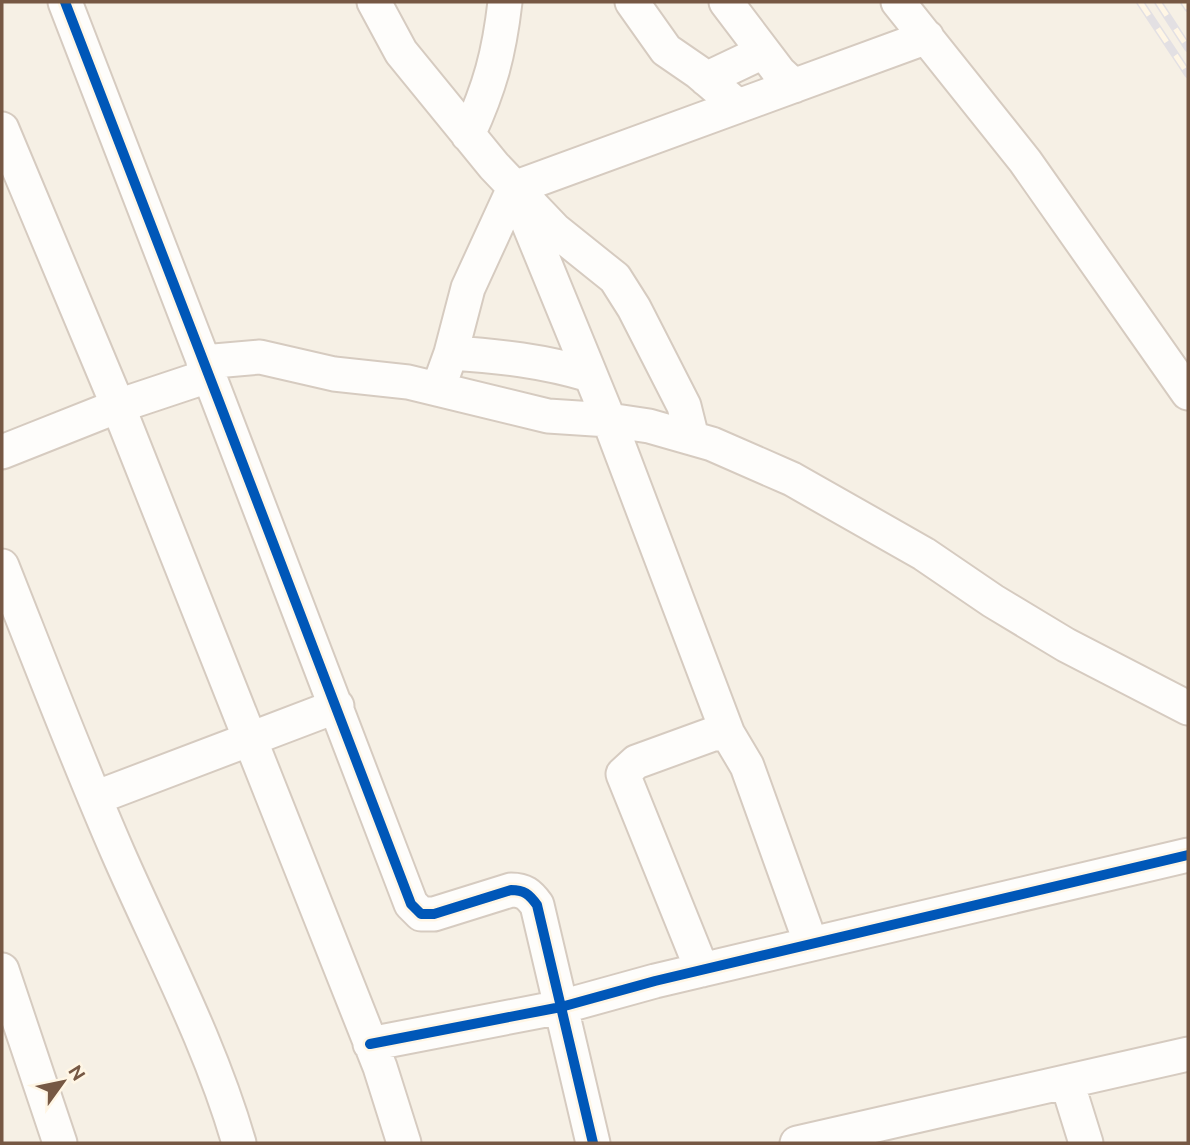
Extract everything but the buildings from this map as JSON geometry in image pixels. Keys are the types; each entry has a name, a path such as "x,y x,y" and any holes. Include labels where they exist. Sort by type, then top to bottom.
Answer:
{"street":[{"path":"65,2 411,904 421,914 433,914 511,890 521,890 537,905 593,1143"},
{"path":"374,2 401,52 514,188 555,230 615,278 634,308 684,406 692,438"},
{"path":"468,135 487,93 500,42 505,2"},
{"path":"632,2 666,50 737,106"},
{"path":"726,2 779,72 794,86"},
{"path":"898,2 1025,161 1188,393"},
{"path":"438,389 451,353 468,288 514,188 927,37"},
{"path":"706,79 763,52"},
{"path":"2,129 118,406 370,1044 404,1143"},
{"path":"514,188 609,420 728,734 747,766 811,944"},
{"path":"451,353 556,364 590,375"},
{"path":"2,452 206,369 260,357 334,374 408,382 548,416 649,426 712,444 792,479 924,554 993,601 1066,645 1188,708"},
{"path":"2,566 95,798 206,1048 239,1143"},
{"path":"95,798 249,737 337,706"},
{"path":"702,970 623,774 636,762 713,734 728,734"},
{"path":"370,1044 561,1007 702,970 1188,855"},
{"path":"2,970 60,1143"},
{"path":"797,1143 925,1130 1068,1082 1188,1054"},
{"path":"1068,1082 1086,1143"}],"railway":[{"path":"1140,2 1188,74"},
{"path":"1158,2 1188,48"},
{"path":"1184,2 1188,8"}],"cycle path":[{"path":"65,2 411,904 421,914 434,914 511,890 523,892 534,901 593,1143"},
{"path":"370,1044 561,1007 655,981 1188,855"}]}
